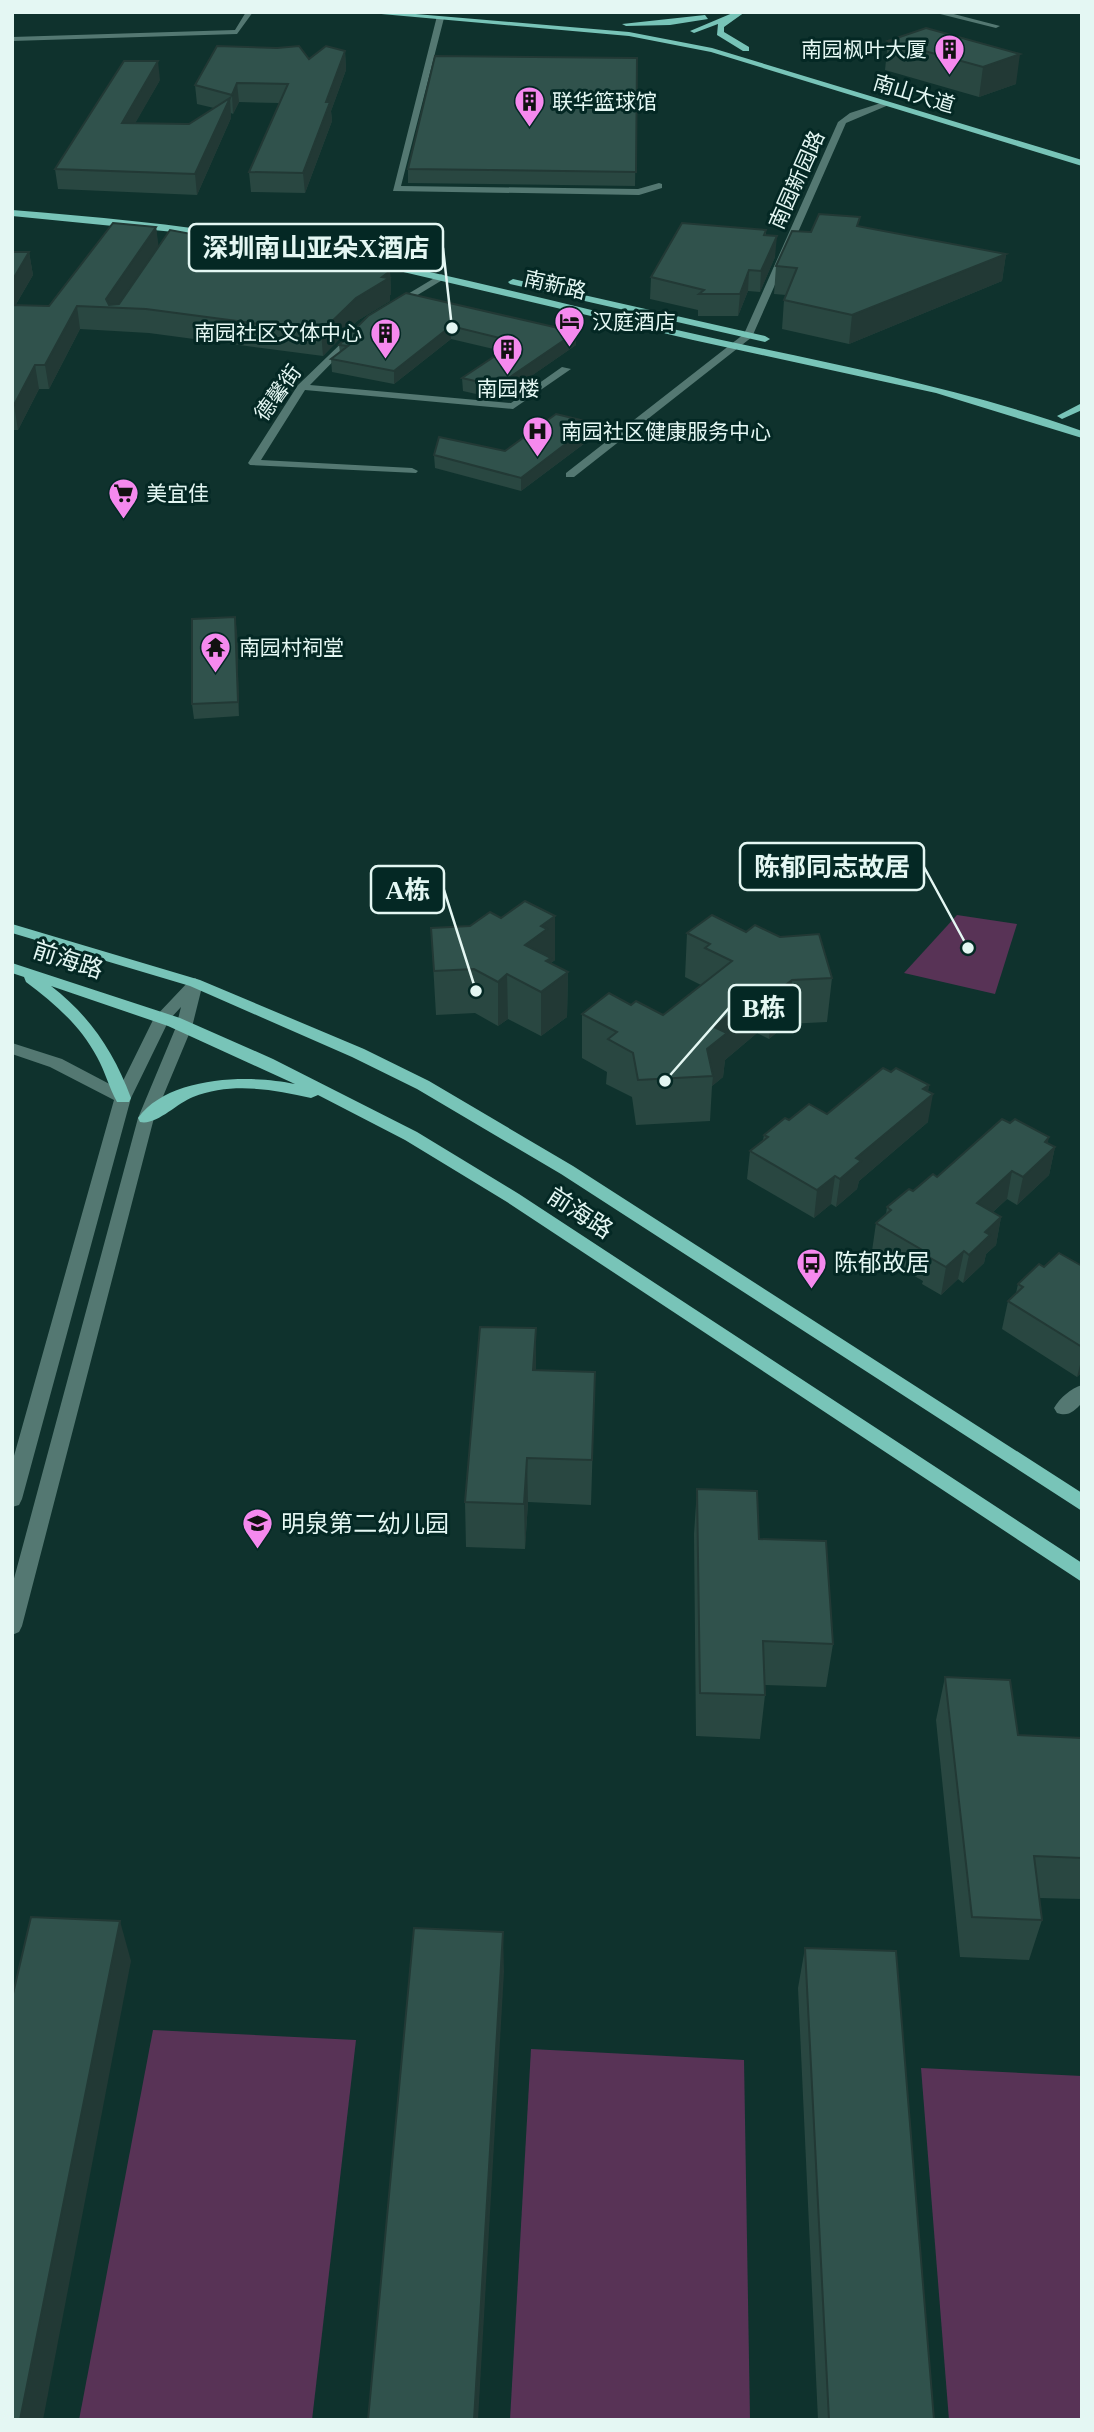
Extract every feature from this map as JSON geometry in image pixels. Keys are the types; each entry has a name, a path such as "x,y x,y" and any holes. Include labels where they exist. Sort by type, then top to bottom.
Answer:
{"main road":[{"name":"南山大道","path":"362,12 657,38 712,50 1082,163"},
{"path":"452,12 699,36"},
{"path":"678,33 717,12"},
{"path":"657,38 742,12"},
{"path":"584,23 659,24 705,17"},
{"path":"729,18 720,26 720,33 746,49"},
{"path":"711,39 759,53"},
{"path":"12,205 110,212 283,233"},
{"name":"南新路","path":"12,213 180,229 315,250 963,397 1082,435"},
{"path":"421,261 473,273"},
{"name":"南新路","path":"499,279 774,341"},
{"path":"828,354 921,375 1082,423"},
{"path":"1062,416 1082,407"},
{"name":"前海路","path":"12,928 195,984 358,1053 423,1085 491,1124 1082,1503"},
{"path":"15,968 62,1001 92,1031 111,1063 123,1098"},
{"name":"前海路","path":"15,968 184,1027 348,1102 411,1136 513,1198 1082,1574"},
{"path":"146,1118 180,1094 235,1082 277,1084 348,1102"}],"street":[{"path":"12,38 237,32 250,12"},
{"path":"935,12 996,26"},
{"path":"440,18 396,189 639,192 659,186"},
{"name":"南园新园路","path":"748,335 842,122 853,115 887,104"},
{"path":"174,239 180,229"},
{"path":"382,312 441,277"},
{"name":"德馨街","path":"363,325 302,387 254,463 412,471"},
{"path":"570,475 748,335"},
{"path":"302,387 513,406 566,369"},
{"path":"12,1499 123,1098 162,1018 195,984"},
{"path":"12,1626 146,1118 184,1027 195,984"},
{"path":"12,1048 56,1063 123,1098"},
{"path":"1064,1408 1082,1392"}],"shaded area":[{"path":"957,915 1017,924 995,994 904,973"},
{"path":"153,2030 356,2040 312,2420 79,2420"},
{"path":"531,2049 744,2060 750,2420 510,2420"},
{"path":"921,2068 1082,2076 1082,2420 949,2420"}],"building":[{"path":"926,28 1020,54 983,67 888,41"},
{"path":"217,46 299,46 309,59 326,46 345,51 326,102 330,102 303,173 249,172 288,84 237,83 232,95 195,85"},
{"name":"联华篮球馆","path":"435,56 637,58 636,172 408,169"},
{"path":"124,61 158,61 122,123 189,124 230,98 195,174 55,169"},
{"path":"819,214 860,217 857,226 1006,254 852,315 784,300 797,268 776,266 792,231 811,232"},
{"path":"113,223 156,227 106,299 109,305 119,304 170,230 390,271 382,277 389,278 356,298 321,332 146,309 77,306 45,365 35,365 12,405 12,305 49,306"},
{"path":"682,223 766,230 764,235 777,236 761,271 749,270 740,294 699,294 704,290 651,277"},
{"path":"12,252 29,252 12,281"},
{"path":"406,293 576,332 497,386 462,378 516,342 451,326 394,371 331,359 348,346 339,345 368,316"},
{"path":"556,414 593,423 521,478 434,455 439,437 505,451"},
{"name":"南园村祠堂","path":"235,617 238,702 192,704 192,619"},
{"path":"525,901 555,916 541,926 547,929 525,945 551,958 546,961 568,972 541,992 507,974 498,982 474,969 434,971 431,928 470,926 490,912 501,918"},
{"path":"712,915 746,932 755,925 780,937 819,934 832,978 792,980 773,995 761,989 714,1027 727,1033 707,1049 713,1076 638,1080 633,1053 608,1039 617,1032 582,1014 609,993 631,1005 636,1001 663,1015 732,961 705,948 710,944 687,933"},
{"path":"883,1068 891,1072 896,1068 929,1085 923,1089 933,1094 856,1158 861,1161 840,1179 835,1176 817,1190 750,1151 768,1137 764,1135 785,1118 789,1120 809,1104 827,1114"},
{"path":"1002,1119 1010,1123 1015,1119 1049,1137 1045,1142 1055,1147 1023,1177 1012,1171 977,1203 1001,1217 985,1232 990,1235 969,1255 964,1251 946,1267 876,1223 891,1210 887,1207 909,1189 913,1191 933,1174 937,1177"},
{"path":"1059,1253 1082,1266 1082,1347 1008,1301 1023,1287 1018,1284 1039,1264 1044,1267"},
{"path":"480,1327 536,1328 533,1370 595,1372 592,1460 527,1458 524,1504 465,1502"},
{"path":"697,1489 757,1491 759,1539 826,1541 833,1644 763,1641 765,1695 700,1693"},
{"path":"945,1677 1010,1680 1018,1735 1082,1738 1082,1858 1034,1856 1042,1920 972,1917"},
{"path":"31,1917 120,1921 20,2420 12,2420 12,1998"},
{"path":"414,1928 503,1932 474,2420 368,2420"},
{"path":"805,1948 896,1951 934,2420 829,2420"}],"place":[{"name":"南园枫叶大厦","path":"950,77"},
{"name":"联华篮球馆","path":"529,129"},
{"name":"深圳南山亚朵X酒店","path":"452,328"},
{"name":"汉庭酒店","path":"569,349"},
{"name":"南园社区文体中心","path":"385,360"},
{"name":"南园楼","path":"508,376"},
{"name":"南园社区健康服务中心","path":"538,459"},
{"name":"美宜佳","path":"123,521"},
{"name":"南园村祠堂","path":"216,675"},
{"name":"陈郁同志故居","path":"968,948"},
{"name":"A栋","path":"476,991"},
{"name":"B栋","path":"665,1081"},
{"name":"陈郁故居","path":"811,1290"},
{"name":"明泉第二幼儿园","path":"258,1551"}]}
